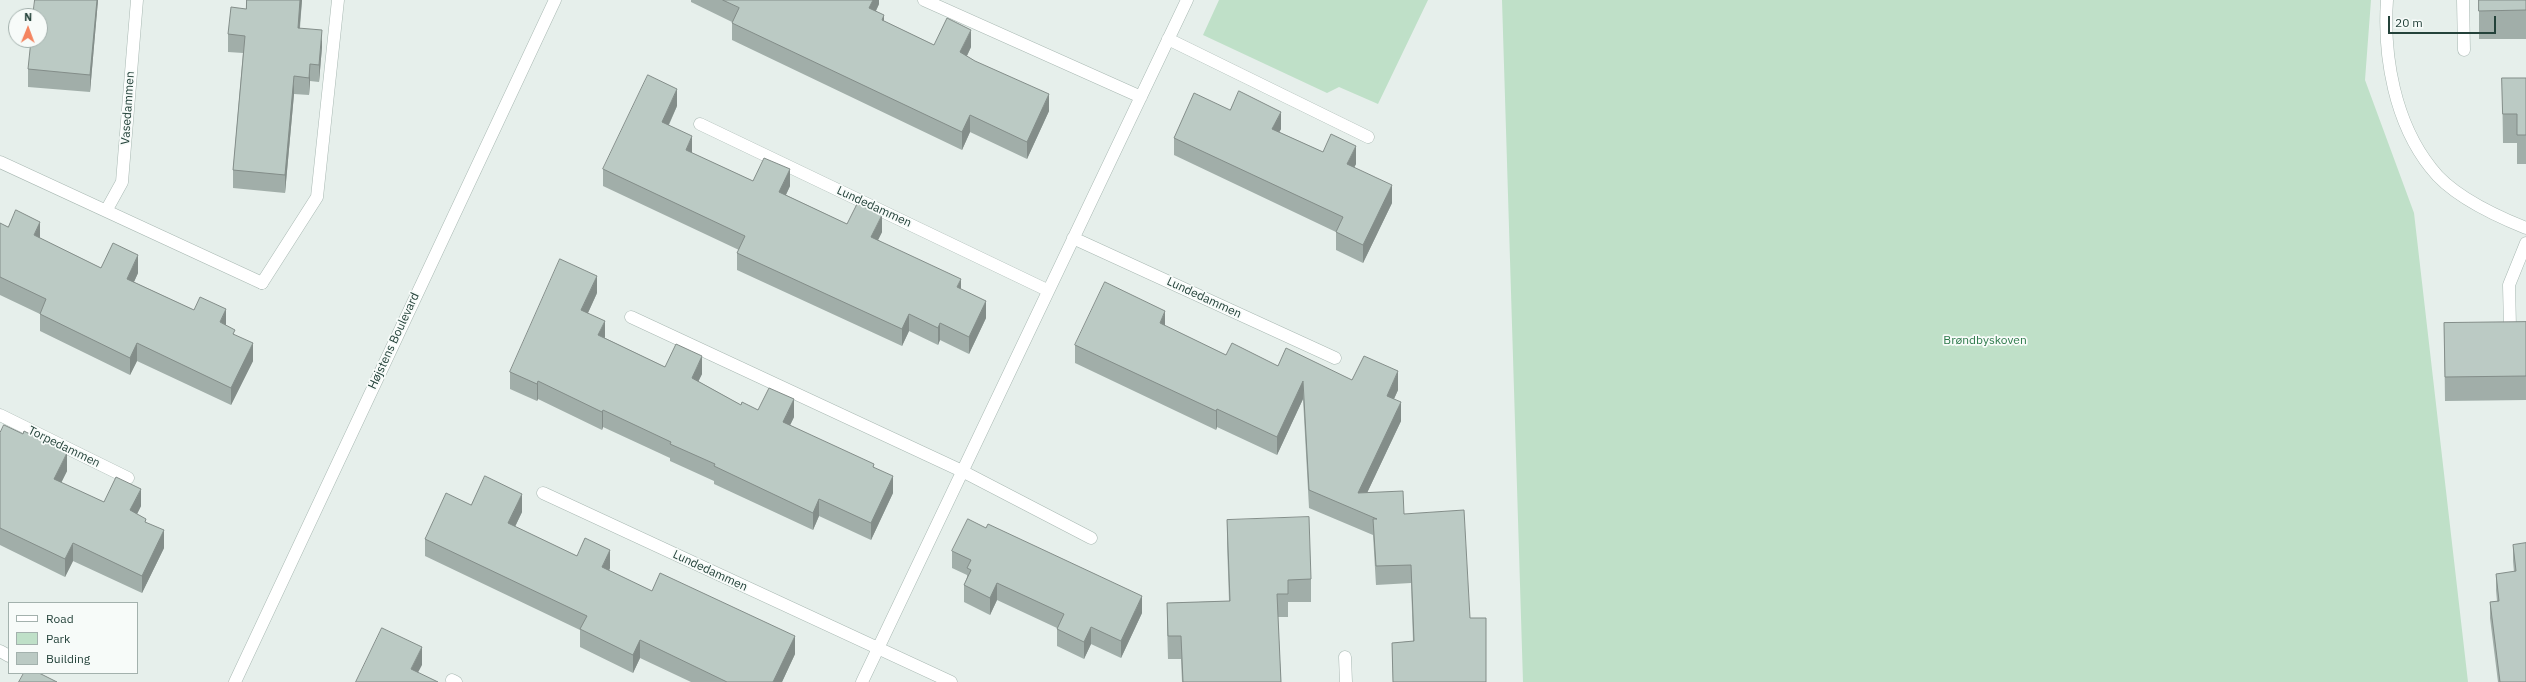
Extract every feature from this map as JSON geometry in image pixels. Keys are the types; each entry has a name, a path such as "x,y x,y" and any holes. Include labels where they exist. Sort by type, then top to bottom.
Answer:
{"street":[{"name":"Vasedammen","path":"106,211 122,182 137,0"},
{"path":"0,162 262,283 317,197 338,0"},
{"name":"Højstens Boulevard","path":"236,682 555,0"},
{"path":"924,0 1141,97"},
{"path":"862,682 1187,0"},
{"path":"2387,0 2388,61 2399,106 2416,143 2431,169 2454,190 2500,218 2526,228"},
{"path":"2463,0 2464,50"},
{"path":"1168,39 1368,137"},
{"name":"Lundedammen","path":"700,124 1048,290"},
{"name":"Lundedammen","path":"1074,238 1335,358"},
{"path":"2510,327 2509,285 2526,243"},
{"path":"631,317 962,471 1091,538"},
{"name":"Torpedammen","path":"0,415 128,478"},
{"name":"Lundedammen","path":"543,493 951,682"},
{"path":"1345,657 1346,682"}],"green space":[{"path":"1219,0 1428,0 1378,104 1339,87 1327,93 1203,35"},
{"name":"Brøndbyskoven","path":"1502,0 2371,0 2365,80 2414,213 2468,682 1523,682"}],"building":[{"path":"35,0 97,0 90,75 28,69 30,48 48,48 48,8 34,8"},
{"path":"247,0 300,0 298,28 322,30 319,65 310,64 309,78 294,76 285,175 233,170 245,36 228,34 231,7 246,9"},
{"path":"723,0 873,0 869,8 884,15 882,20 934,45 947,18 971,30 960,52 975,61 1049,94 1027,142 970,115 962,132 732,23 739,8"},
{"path":"2479,0 2526,0 2526,10 2479,11"},
{"path":"648,75 677,89 662,122 692,136 686,150 753,181 764,158 790,169 779,192 847,224 857,204 882,215 871,237 961,279 957,287 986,301 969,337 940,323 938,328 909,314 902,329 737,253 745,236 603,169"},
{"path":"2502,78 2526,78 2526,135 2517,135 2517,114 2503,114"},
{"path":"1239,91 1281,112 1272,129 1323,152 1331,134 1356,146 1347,164 1392,185 1363,245 1336,232 1343,217 1174,138 1194,93 1230,110"},
{"path":"16,210 40,222 34,235 101,268 113,243 138,255 127,279 194,310 200,297 226,309 220,322 235,330 233,334 253,343 231,388 137,343 130,358 40,314 46,299 0,277 0,223 8,227"},
{"path":"560,259 597,276 581,310 605,321 598,335 665,367 676,344 702,356 692,378 741,405 742,402 758,410 769,388 794,399 783,422 874,464 873,467 893,476 871,523 819,499 813,513 714,466 715,464 670,444 671,442 603,410 602,412 538,381 537,384 510,372"},
{"path":"1105,282 1165,311 1160,323 1226,355 1232,343 1278,366 1286,348 1352,380 1364,356 1398,371 1387,396 1401,402 1358,493 1403,491 1404,514 1464,510 1470,618 1486,618 1486,682 1393,682 1392,643 1414,641 1411,565 1376,566 1373,519 1377,519 1309,490 1303,381 1277,437 1217,409 1216,411 1075,345"},
{"path":"2526,322 2526,376 2445,377 2444,323"},
{"path":"4,425 23,434 24,431 67,453 54,479 104,502 116,477 141,489 130,510 146,519 145,522 164,530 142,576 73,543 65,559 0,528 0,433"},
{"path":"485,476 522,494 508,523 577,556 585,538 610,550 602,567 652,591 660,573 795,636 773,682 727,682 640,640 633,655 580,629 587,616 425,539 446,493 471,505"},
{"path":"1309,517 1311,579 1288,580 1288,594 1277,594 1281,682 1183,682 1181,636 1168,636 1167,603 1230,601 1227,520"},
{"path":"968,519 986,528 988,524 1142,596 1121,641 1091,627 1084,642 1057,629 1064,614 997,583 990,598 964,585 971,570 967,568 971,560 952,551"},
{"path":"2526,543 2526,682 2500,682 2490,602 2499,601 2496,574 2516,571 2513,545"},
{"path":"382,628 422,647 411,669 438,682 356,682"},
{"path":"23,674 41,674 57,682 19,682"}]}
